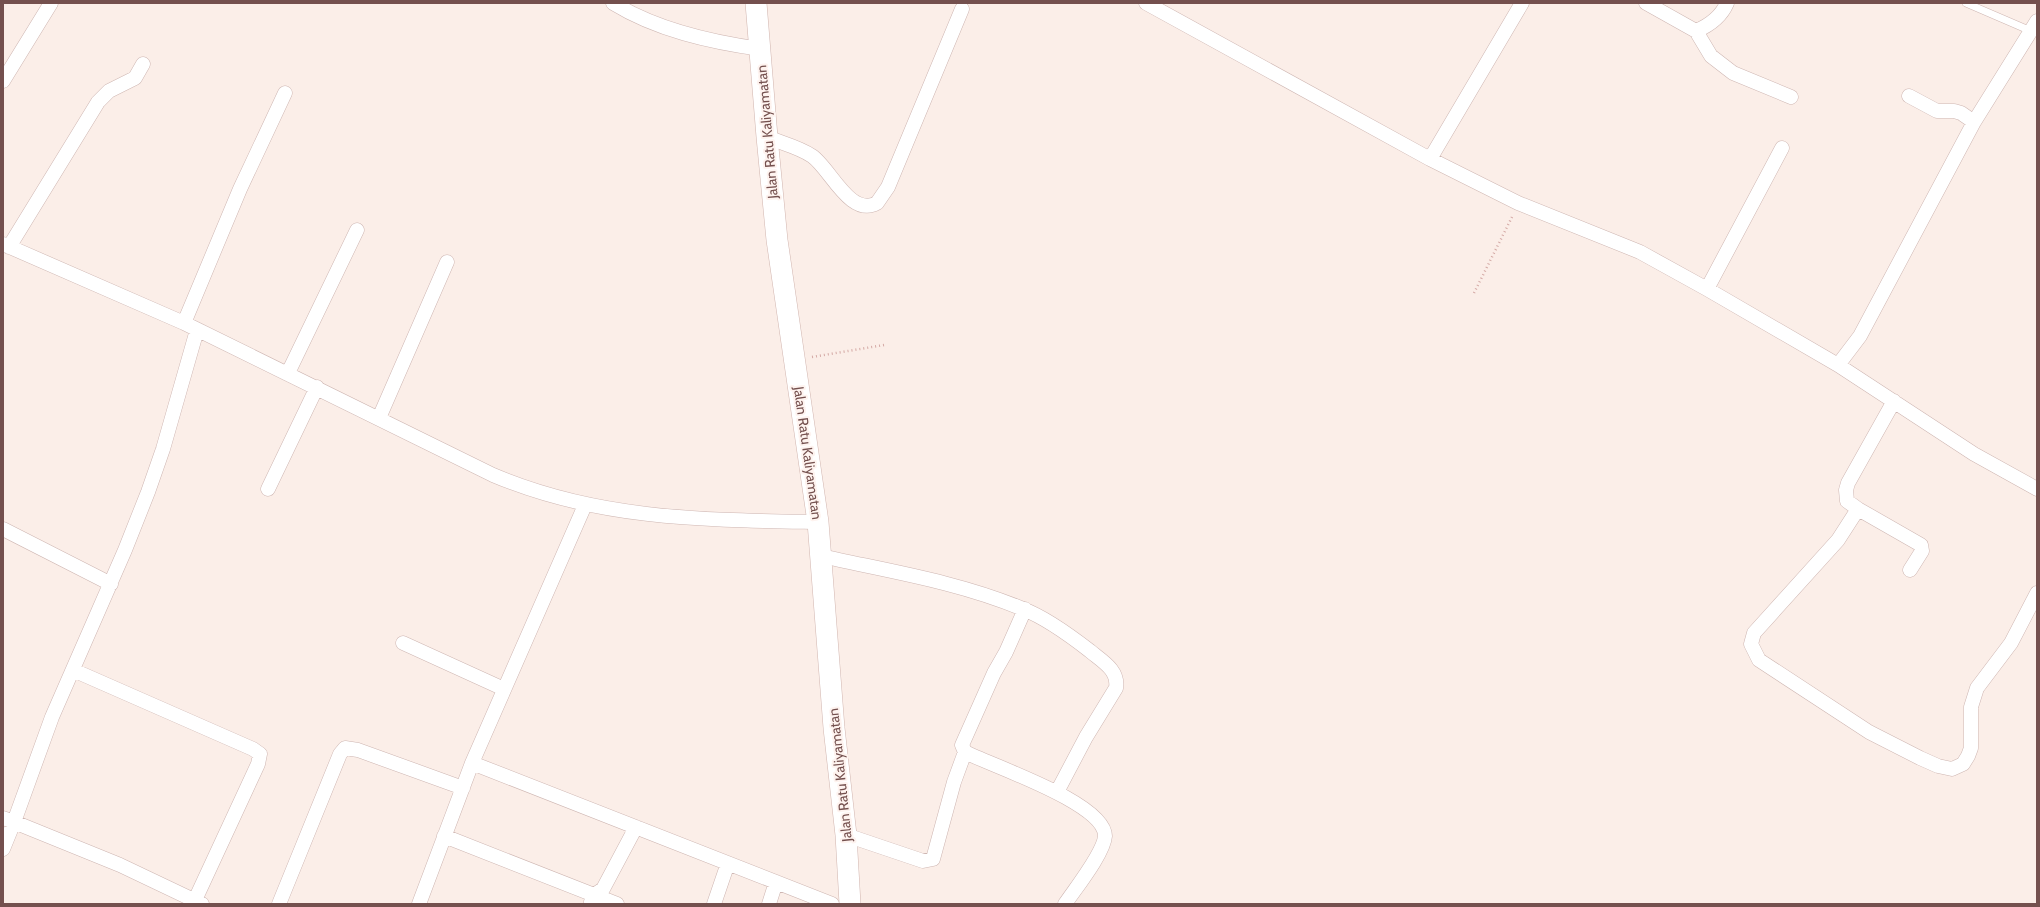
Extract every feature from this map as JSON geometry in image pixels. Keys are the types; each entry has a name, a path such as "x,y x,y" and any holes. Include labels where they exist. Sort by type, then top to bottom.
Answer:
{"main road":[{"name":"Jalan Ratu Kaliyamatan","path":"756,3 777,240 818,522 834,728 846,835 850,904"}],"street":[{"path":"3,81 51,3"},
{"path":"613,3 668,28 717,43 761,49"},
{"path":"1146,3 1430,160 1518,204 1640,252 1838,365 1974,454 2037,489"},
{"path":"1430,160 1522,3"},
{"path":"1646,3 1696,31 1711,56 1733,73 1791,97"},
{"path":"1696,31 1708,26 1717,18 1728,3"},
{"path":"767,137 812,156 825,169 842,191 854,201 867,205 877,203 885,195 908,143 962,8"},
{"path":"1838,365 1860,336 1974,122 2035,24"},
{"path":"143,64 135,78 109,91 98,102 6,246 184,323 514,484 550,496 585,505 623,512 725,521 818,522"},
{"path":"184,323 240,189 286,93"},
{"path":"1909,96 1937,111 1954,111 1961,113 1974,122"},
{"path":"1707,289 1782,148"},
{"path":"288,373 357,230"},
{"path":"379,418 448,262"},
{"path":"3,849 8,820 110,584 163,450 197,330"},
{"path":"268,489 317,387"},
{"path":"1894,401 1848,483 1846,490 1847,500 1858,509 1921,545 1922,551 1910,570"},
{"path":"419,904 472,763 585,505"},
{"path":"1858,509 1838,540 1754,633 1751,644 1760,660 1784,677 1869,732 1920,758 1938,766 1952,769 1963,764 1971,748 1971,707 1977,688 2011,643 2037,593"},
{"path":"3,529 110,584"},
{"path":"821,556 965,588 1025,609 1076,640 1112,670 1117,680 1116,688 1086,737 1058,792"},
{"path":"846,835 923,861 933,859 954,782 965,752 962,745 994,672 1006,652 1025,609"},
{"path":"404,643 504,689"},
{"path":"8,820 120,865 199,902 258,764 260,754 253,749 73,670"},
{"path":"279,904 340,754 345,748 358,750 463,788"},
{"path":"965,752 1058,792 1094,816 1103,827 1105,836 1102,846 1065,904"},
{"path":"472,763 832,904"},
{"path":"592,900 603,889 636,827"},
{"path":"444,836 592,900 617,904"},
{"path":"714,904 728,863"},
{"path":"769,904 776,882"}],"lane":[{"path":"1966,3 2035,24"}],"path":[{"path":"1474,293 1518,204"},
{"path":"795,359 884,345"}]}
